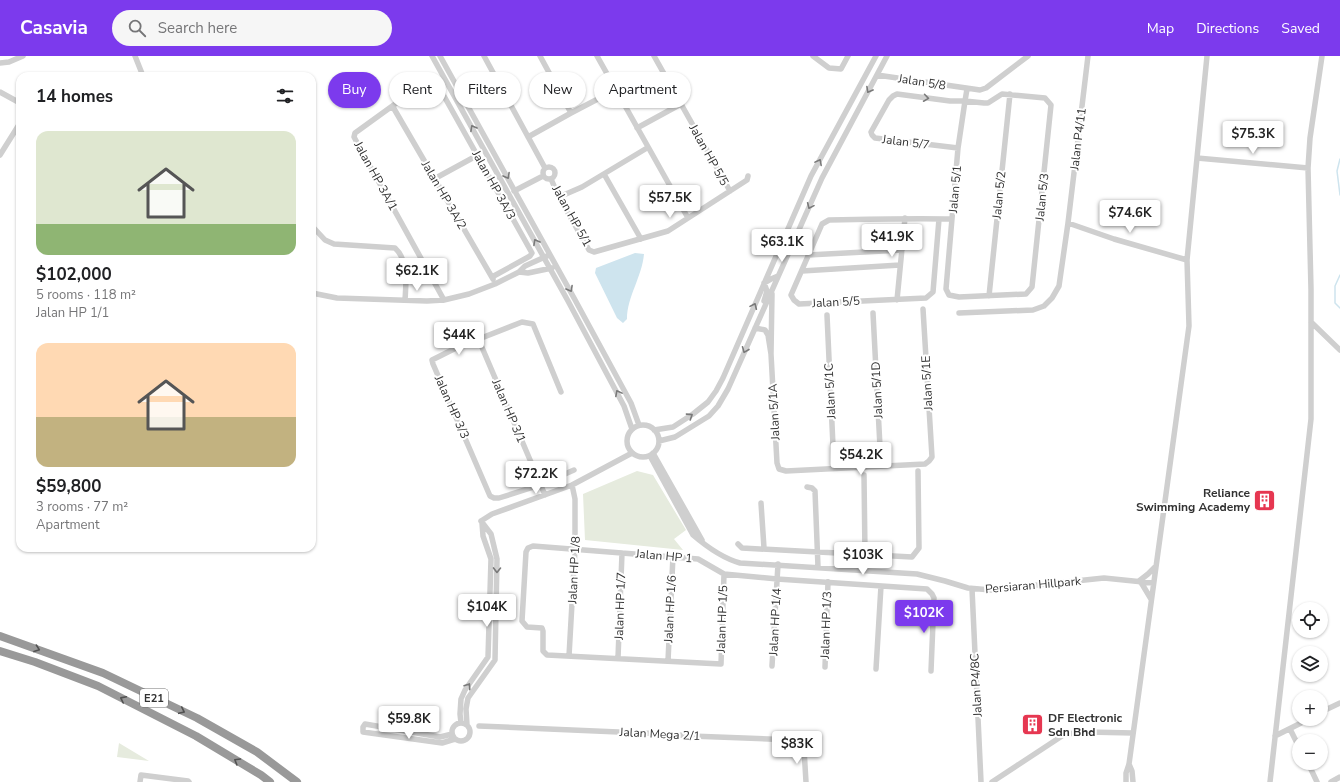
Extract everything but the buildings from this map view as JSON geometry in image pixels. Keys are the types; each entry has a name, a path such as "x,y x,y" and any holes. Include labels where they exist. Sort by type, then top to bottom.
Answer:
{"highway":[{"name":"E21","path":"0,636 103,673 197,718 257,752 297,782"},
{"name":"E21","path":"0,651 35,662 98,686 196,736 270,782"}],"street":[{"path":"0,63 9,62 22,56"},
{"path":"135,56 141,72"},
{"path":"432,56 545,258 624,406 632,429"},
{"path":"440,56 631,403 639,425"},
{"path":"484,56 545,168 543,176"},
{"path":"540,56 571,113"},
{"path":"597,56 606,72"},
{"name":"Jalan HP 5/5","path":"654,56 663,72"},
{"path":"813,56 829,68 841,69 848,56"},
{"path":"654,430 672,426 693,414 708,402 716,391 811,176 876,56"},
{"path":"659,441 675,437 709,416 728,390 822,178 887,56"},
{"name":"Jalan 5/8","path":"877,75 980,90 986,88 1028,56"},
{"name":"Jalan P4/11","path":"959,313 1033,310 1044,306 1052,298 1059,286 1088,56"},
{"path":"1126,782 1126,773 1129,764 1189,326 1187,260 1207,56"},
{"path":"1270,782 1310,419 1311,322 1308,168 1310,138 1322,56"},
{"name":"Jalan 5/1","path":"946,289 958,148 967,89"},
{"path":"0,92 16,101"},
{"name":"Jalan 5/3","path":"889,100 897,94 950,101 988,103 1002,94 1010,94 1045,98 1051,105 1032,287 1026,294 958,297 949,295 946,289"},
{"name":"Jalan 5/2","path":"989,296 1010,94"},
{"name":"Jalan HP 3A/3","path":"446,99 532,253 530,256 492,277"},
{"name":"Jalan 5/7","path":"889,100 871,132 875,138 958,148"},
{"path":"528,137 594,101"},
{"name":"Jalan HP 3A/1","path":"390,108 355,133 354,137 444,300"},
{"name":"Jalan HP 3A/2","path":"394,108 496,284"},
{"path":"626,108 647,148 688,218"},
{"path":"637,128 674,108"},
{"name":"Jalan HP 5/5","path":"683,108 730,191"},
{"path":"0,156 16,130"},
{"path":"559,196 582,187 647,148"},
{"path":"434,179 478,155"},
{"path":"1197,158 1308,168"},
{"path":"543,176 546,179 551,179 554,175 554,170 549,167 545,168"},
{"path":"604,174 641,239 668,231 747,180 748,176"},
{"path":"509,194 543,176"},
{"path":"811,176 822,178"},
{"name":"Jalan HP 5/1","path":"551,179 589,250 594,252 641,239"},
{"path":"897,300 905,218"},
{"name":"Jalan 5/5","path":"939,219 933,292 926,298 798,304 794,300 791,294 808,255 822,224 829,220 905,218 952,219"},
{"path":"1068,223 1187,260"},
{"path":"316,231 324,240 334,244 396,248 402,253 406,268 406,300"},
{"path":"808,255 902,250"},
{"path":"316,295 337,298 444,300 469,294 496,284 520,272 525,266 545,258 550,254"},
{"path":"520,272 528,273 550,269 556,265"},
{"path":"802,271 900,265"},
{"path":"764,283 778,276"},
{"path":"759,318 767,291 764,283"},
{"path":"771,354 771,303 773,288"},
{"name":"Jalan 5/1E","path":"881,466 925,464 932,457 923,309"},
{"name":"Jalan 5/1D","path":"873,313 881,466"},
{"name":"Jalan 5/1C","path":"827,315 834,468"},
{"path":"478,338 522,322 533,324 560,392"},
{"path":"1311,322 1340,350"},
{"path":"755,328 765,330 768,335 771,354"},
{"name":"Jalan HP 3/1","path":"478,338 545,495"},
{"name":"Jalan HP 3/3","path":"478,338 432,360 433,364 490,496 499,498 540,485"},
{"name":"Jalan 5/1A","path":"771,354 777,463 779,469 786,471 834,468"},
{"path":"639,425 646,426 654,430 659,441 652,455 640,457 632,453 627,444 627,439 632,429 639,425"},
{"path":"481,520 492,514 572,485 632,453"},
{"name":"Persiaran Hillpark","path":"652,455 704,544 728,559 740,563 778,564 917,574 972,589 991,590 1104,578 1153,583"},
{"path":"834,468 881,466"},
{"path":"540,485 574,470"},
{"path":"738,544 742,548 817,551 906,558 912,557 919,548 918,471"},
{"path":"864,475 865,554"},
{"name":"Jalan HP 1/8","path":"569,656 575,550 576,499 572,485"},
{"path":"807,487 812,488 815,491 818,567"},
{"path":"761,503 764,548"},
{"path":"464,724 468,698 495,660 497,559 490,534 481,520"},
{"path":"453,736 442,743 364,732 363,730 365,724 440,737 453,736 460,742 468,739 471,730 464,724 460,714 461,699 465,690 488,657 491,559 483,536 481,520"},
{"name":"Jalan HP 1","path":"569,656 547,654 543,651 542,628 527,627 522,621 526,552 528,548 533,546 698,559 724,574 927,589 934,598 931,671"},
{"name":"Jalan HP 1/7","path":"618,658 622,553"},
{"name":"Jalan HP 1/6","path":"668,661 673,556"},
{"path":"777,579 778,564"},
{"path":"1151,599 1139,581 1156,565"},
{"name":"Jalan HP 1/5","path":"668,661 721,664 724,574"},
{"name":"Jalan HP 1/4","path":"772,666 777,579"},
{"name":"Jalan HP 1/3","path":"825,667 828,582"},
{"path":"876,669 881,586"},
{"name":"Jalan P4/8C","path":"972,589 981,782"},
{"path":"490,613 494,612 496,607"},
{"path":"569,656 668,661"},
{"path":"1328,708 1340,702"},
{"path":"453,736 453,727 458,723 464,724"},
{"name":"Jalan Mega 2/1","path":"479,726 793,740 801,744 804,749 806,782"},
{"path":"1275,736 1296,726"},
{"path":"1290,729 1292,734"},
{"path":"992,782 1065,734 1087,732 1133,733"},
{"path":"1129,764 1132,771 1133,782"},
{"path":"1311,770 1317,782"},
{"path":"140,782 141,774 188,781"},
{"path":"1331,782 1340,777"}],"shaded area":[{"path":"637,471 653,475 686,530 674,539 683,550 585,540 583,494"},
{"path":"119,743 149,761 117,757"}],"water":[{"path":"635,253 644,254 643,262 629,303 627,319 623,323 617,318 595,273 596,268"}],"waterway":[{"path":"1340,159 1337,171 1340,195"},
{"path":"1340,275 1335,286 1335,303 1340,308"}],"place":[{"name":"Reliance Swimming Academy","path":"1265,500"},
{"name":"DF Electronic Sdn Bhd","path":"1032,725"}]}
